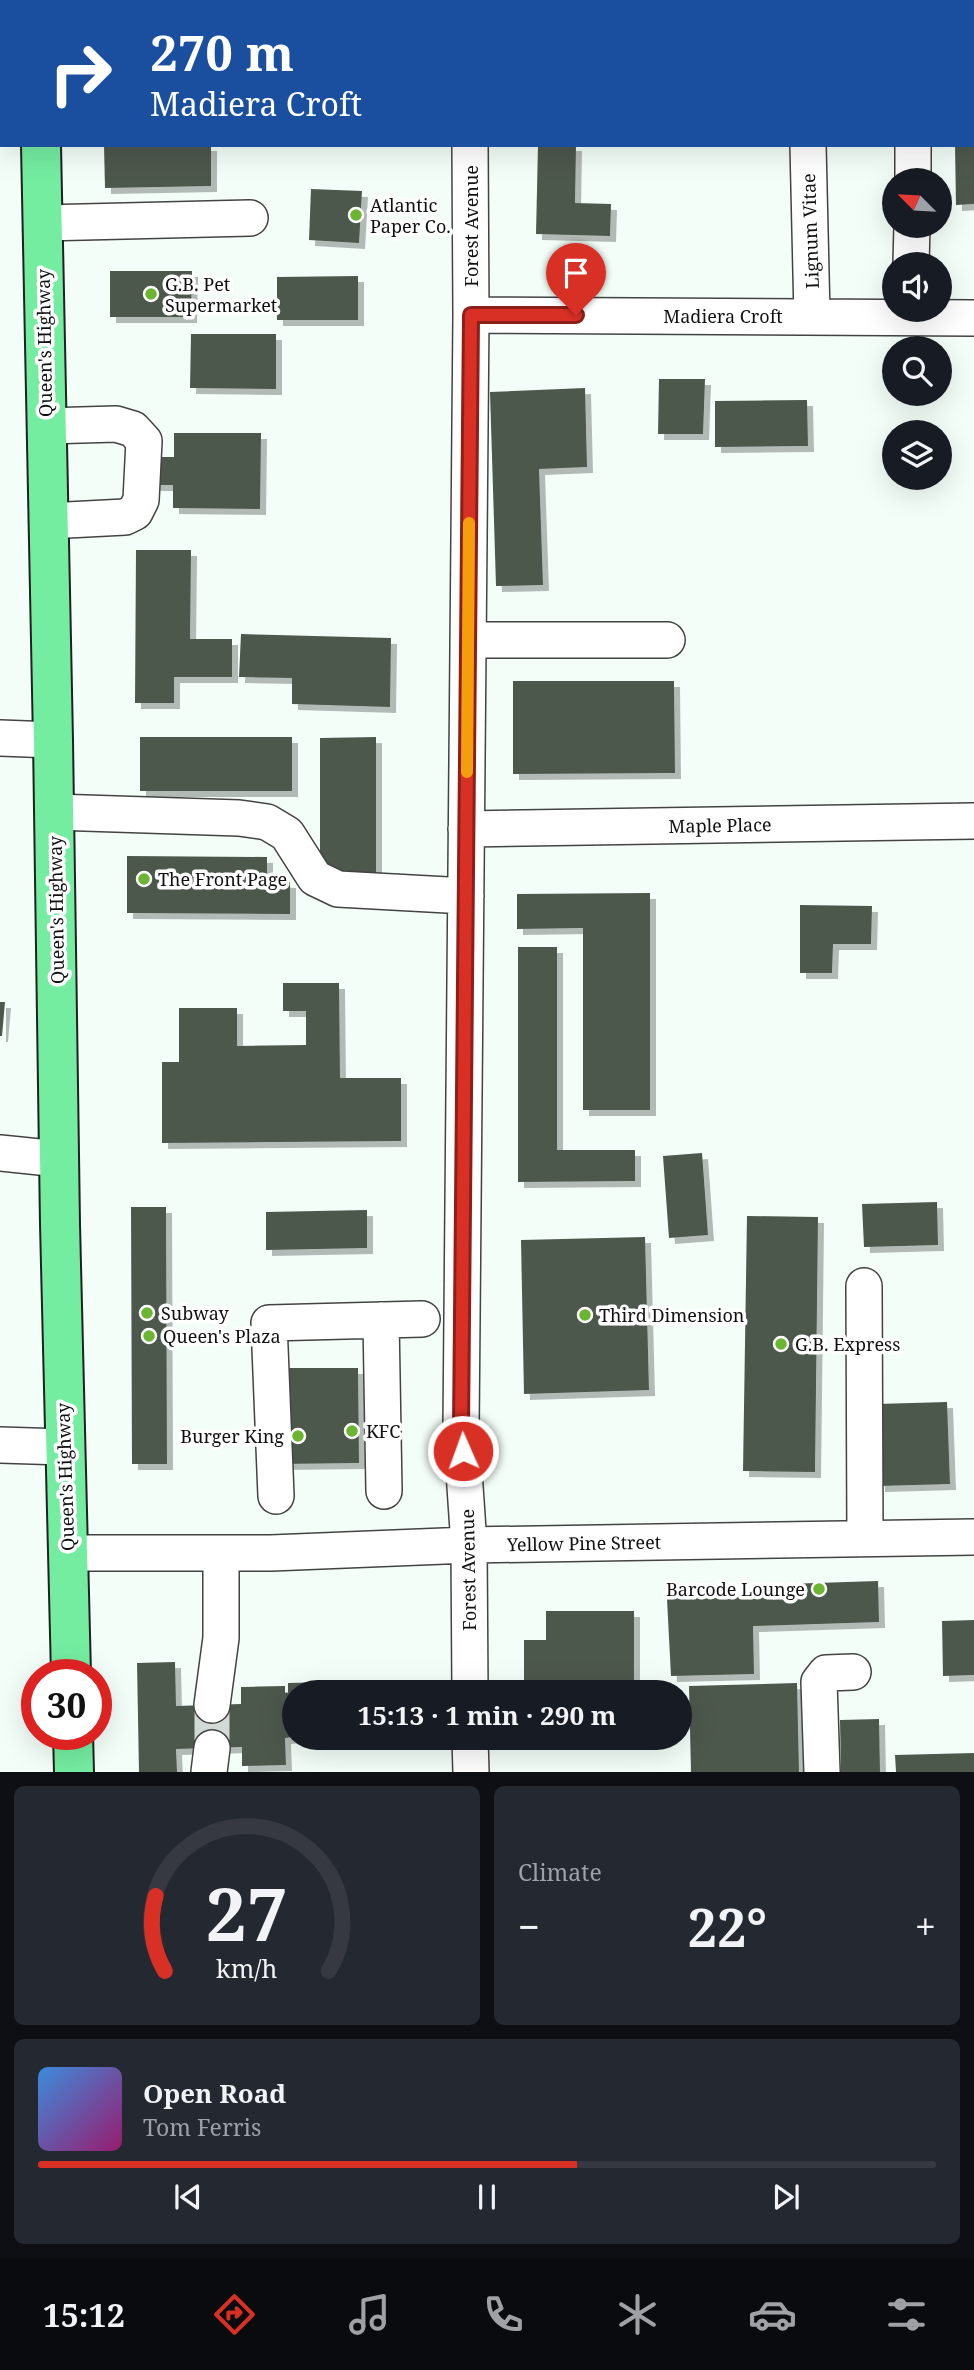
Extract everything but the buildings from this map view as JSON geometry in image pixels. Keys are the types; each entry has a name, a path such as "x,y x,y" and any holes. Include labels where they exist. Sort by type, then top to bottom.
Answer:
{"main road":[{"name":"Queen's Highway","path":"41,147 64,1447 71,1659"},
{"path":"73,1750 74,1772"}],"street":[{"name":"Forest Avenue","path":"470,147 471,315 461,1428 469,1545 470,1680"},
{"name":"Lignum Vitae","path":"807,147 812,316"},
{"path":"913,147 913,168"},
{"path":"42,223 250,218"},
{"name":"Madiera Croft","path":"471,315 882,315"},
{"name":"Madiera Croft","path":"952,317 974,318"},
{"path":"46,426 116,425 133,429 144,441 141,500 135,512 125,517 48,521"},
{"path":"468,640 667,640"},
{"path":"0,738 53,740"},
{"path":"54,812 239,818 267,822 287,834 315,878 338,889 466,896"},
{"name":"Maple Place","path":"466,829 974,821"},
{"path":"0,1153 59,1159"},
{"path":"864,1286 865,1538"},
{"path":"276,1496 269,1323 422,1319"},
{"path":"382,1320 384,1491"},
{"path":"0,1446 64,1447"},
{"name":"Yellow Pine Street","path":"68,1553 340,1551 469,1545 974,1537"},
{"path":"212,1705 221,1638 220,1553"},
{"path":"822,1772 819,1682 826,1673 853,1672"},
{"path":"470,1750 471,1772"}],"tunnel":[{"path":"212,1705 212,1748"}],"slow traffic":[{"path":"467,772 469,523"}],"place":[{"name":"Atlantic Paper Co.","path":"356,215"},
{"name":"G.B. Pet Supermarket","path":"151,294"},
{"name":"The Front Page","path":"144,879"},
{"name":"Subway","path":"147,1313"},
{"name":"Third Dimension","path":"585,1315"},
{"name":"Queen's Plaza","path":"149,1336"},
{"name":"G.B. Express","path":"781,1344"},
{"name":"KFC","path":"352,1431"},
{"name":"Burger King","path":"298,1436"},
{"name":"Barcode Lounge","path":"819,1589"}],"route":[{"path":"463,1451 461,1428 471,315 576,315"}]}
